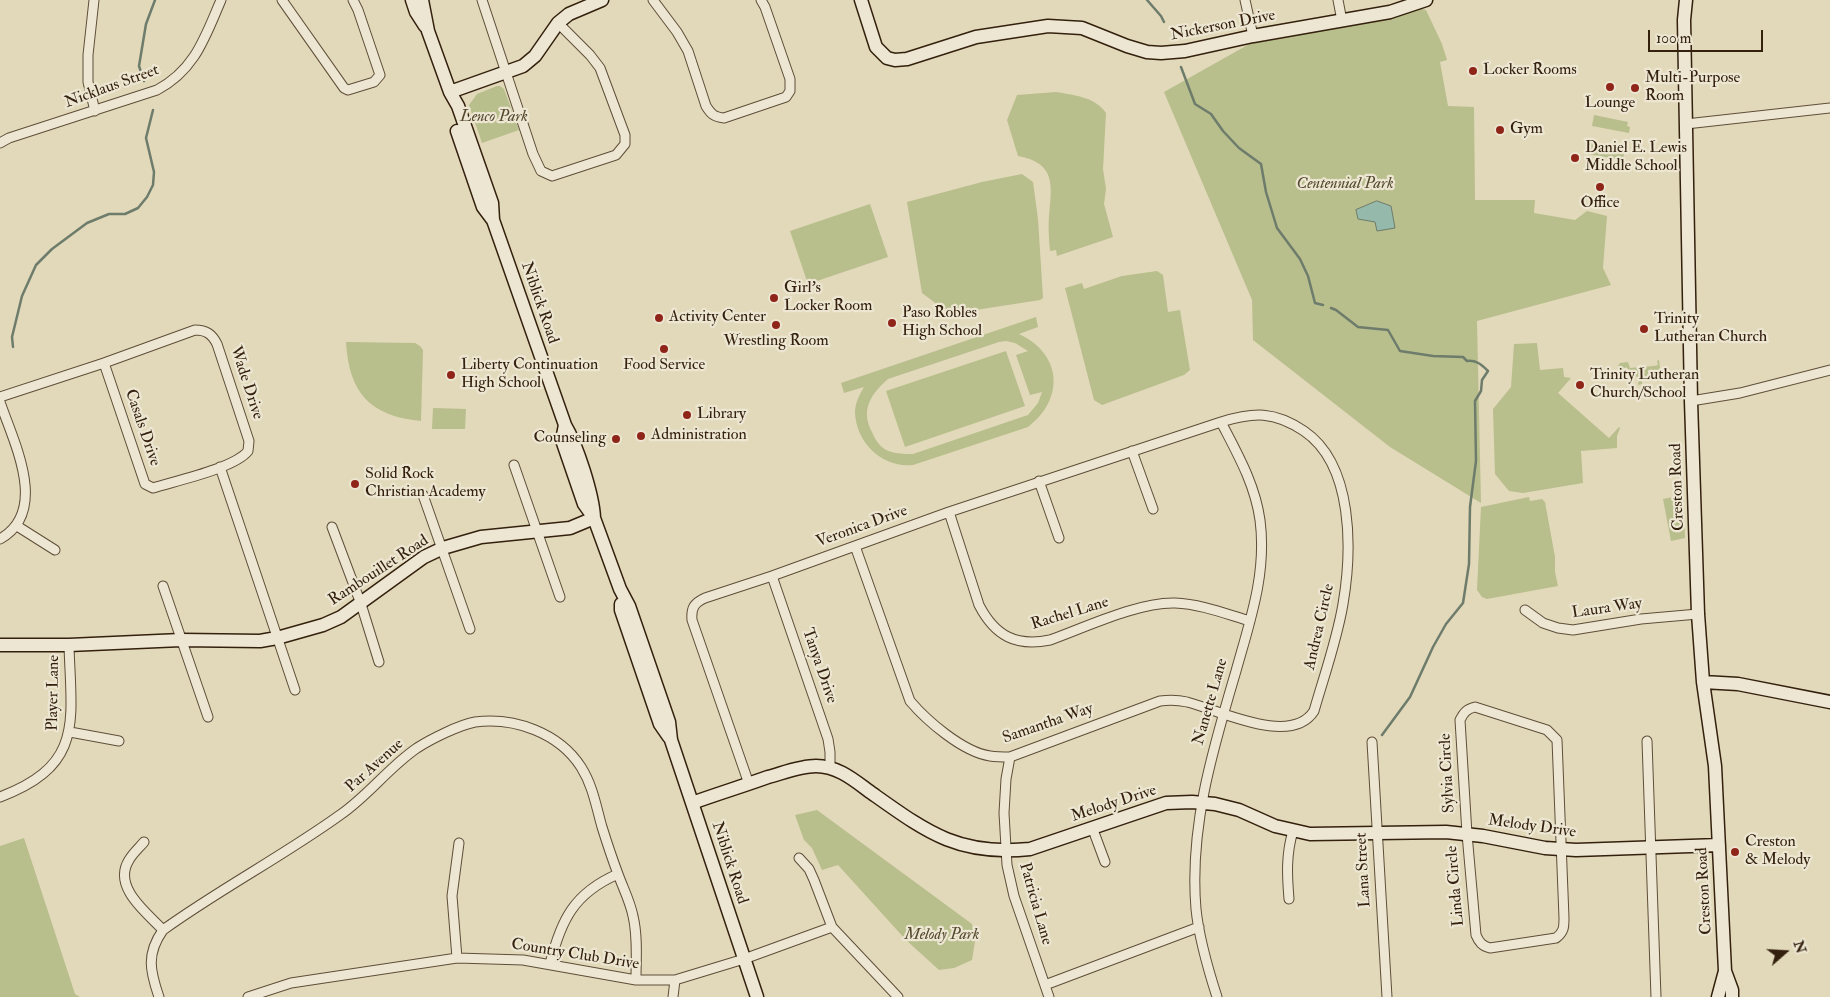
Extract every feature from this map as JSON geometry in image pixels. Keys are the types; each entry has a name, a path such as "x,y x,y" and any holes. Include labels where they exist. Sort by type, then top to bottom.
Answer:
{"street":[{"path":"94,0 88,55 88,82 95,110"},
{"name":"Nicklaus Street","path":"0,143 9,138 155,91 174,80 181,74 201,46 221,0"},
{"path":"282,0 344,88 348,90 374,82 380,75 354,0"},
{"name":"Niblick Road","path":"412,0 416,12 428,30"},
{"name":"Niblick Road","path":"422,0 428,30 450,92 450,109 483,206 494,220 564,425 572,436 594,504 594,518 620,589 629,606 669,722 670,740 757,997"},
{"path":"482,0 533,154 541,171 552,176 616,155 625,144 625,135 600,68 590,55 558,23"},
{"path":"450,92 523,66 535,56 558,23 569,14 602,0"},
{"path":"653,0 677,32 688,51 710,113 724,118 786,97 790,91 790,80 761,0"},
{"name":"Nickerson Drive","path":"862,0 876,47 887,58 895,60 907,59 976,37 1048,26 1082,28 1127,46 1161,53 1185,51 1253,36 1390,12 1426,0"},
{"path":"1245,0 1253,36"},
{"path":"1338,0 1342,21"},
{"name":"Creston Road","path":"1686,0 1684,20 1691,401 1698,614 1703,682 1715,766 1725,971 1732,990 1732,997"},
{"path":"1686,124 1830,108"},
{"name":"Wade Drive","path":"0,397 104,363 195,330 204,330 217,344 249,441 248,451 245,456 220,467"},
{"name":"Casals Drive","path":"104,363 145,484 153,488 220,467"},
{"path":"1691,401 1720,397 1830,370"},
{"path":"0,402 21,464 26,488 23,513 17,526 0,538"},
{"name":"Andrea Circle","path":"1221,422 1251,414 1263,415 1288,422 1318,442 1335,469 1341,488 1347,540 1347,570 1339,622 1314,711 1309,718 1294,726 1272,726 1223,714"},
{"name":"Veronica Drive","path":"749,784 692,620 691,612 693,606 698,601 948,512 1221,422"},
{"name":"Nanette Lane","path":"1217,997 1205,955 1196,910 1195,869 1206,779 1255,604 1262,563 1260,519 1251,484 1221,422"},
{"path":"1132,451 1153,509"},
{"path":"514,464 560,597"},
{"path":"220,467 295,690"},
{"path":"1039,481 1059,538"},
{"path":"423,495 470,630"},
{"name":"Rachel Lane","path":"948,512 986,619 996,630 1022,642 1036,643 1050,640 1138,608 1155,604 1195,605 1250,621"},
{"name":"Rambouillet Road","path":"0,645 70,645 181,640 260,641 277,638 323,625 341,617 424,557 443,548 481,537 570,528 594,518"},
{"path":"17,526 55,550"},
{"path":"332,527 379,662"},
{"name":"Samantha Way","path":"855,546 910,701 921,714 960,744 989,756 1010,757 1160,700 1181,701 1223,714"},
{"name":"Tanya Drive","path":"772,576 828,739 830,768"},
{"path":"163,586 208,717"},
{"name":"Laura Way","path":"1525,610 1543,623 1573,630 1641,619 1698,614"},
{"name":"Player Lane","path":"0,797 24,787 51,766 63,749 70,732 71,720 70,645"},
{"path":"1703,682 1738,684 1830,702"},
{"name":"Sylvia Circle","path":"1467,834 1460,720 1463,713 1475,707 1548,730 1553,735 1558,747 1562,849"},
{"name":"Par Avenue","path":"163,930 341,815 418,748 474,722 506,722 534,729 552,738 581,766 590,782 605,838 634,917 636,980"},
{"path":"70,732 119,741"},
{"path":"1647,741 1656,997"},
{"name":"Lana Street","path":"1372,742 1387,997"},
{"name":"Patricia Lane","path":"1010,757 1006,779 1004,812 1010,882 1049,997"},
{"name":"Melody Drive","path":"692,803 798,769 816,766 830,768 846,774 933,834 959,845 982,849 1006,851 1030,849 1166,803 1202,802 1239,810 1275,826 1310,834 1436,832 1467,834 1562,849 1590,850 1719,845"},
{"path":"1092,827 1105,862"},
{"path":"1289,899 1286,864 1293,831"},
{"name":"Linda Circle","path":"1467,834 1474,927 1479,942 1490,948 1548,940 1562,934 1564,918 1562,849"},
{"path":"144,842 129,859 124,869 124,878 126,887 132,896 163,930 151,954 152,974 157,992"},
{"path":"457,958 452,896 458,843"},
{"path":"798,858 809,869 832,927 898,997"},
{"path":"550,964 561,927 568,913 582,896 618,874"},
{"name":"Country Club Drive","path":"248,997 291,983 457,958 523,960 636,980 674,980 744,959 832,927"},
{"path":"1045,985 1199,927"},
{"name":"Creston Road","path":"1718,997 1725,971"},
{"path":"673,997 674,980"}],"green space":[{"name":"Centennial Park","path":"1410,6 1426,10 1442,44 1447,60 1440,62 1448,106 1474,107 1475,200 1535,200 1534,213 1575,220 1587,211 1607,216 1603,268 1611,285 1477,321 1481,503 1390,447 1253,340 1252,300 1164,92 1269,33"},
{"name":"Lenco Park","path":"497,86 504,89 519,130 482,143 469,105 477,94"},
{"path":"1056,92 1090,100 1106,113 1103,169 1106,189 1104,204 1113,237 1057,256 1056,250 1050,251 1051,185 1049,177 1039,164 1018,156 1007,120 1017,95"},
{"path":"1594,115 1628,122 1627,126 1630,127 1629,133 1592,126"},
{"path":"1589,142 1625,149 1623,160 1587,154"},
{"path":"1022,174 1033,182 1038,219 1043,298 950,314 922,293 907,202 982,182"},
{"path":"870,204 888,257 808,284 790,231"},
{"path":"1157,271 1163,275 1168,312 1180,310 1190,370 1184,375 1102,405 1094,400 1065,288 1082,283 1084,289 1122,276"},
{"path":"1036,317 1038,327 1019,334 1044,353 1054,377 1053,391 1048,403 1040,416 1028,427 913,465 891,462 881,458 873,451 860,434 855,412 859,396 864,387 844,393 841,383","holes":["999,342 1015,343 1028,351 1016,355 1030,395 1042,392 1038,403 1028,415 913,454 884,449 874,437 867,417 867,410 872,397 888,379"]},
{"path":"346,342 415,343 420,346 423,350 421,421 388,414 375,407 365,398 357,388 352,375"},
{"path":"1537,343 1540,370 1563,368 1564,377 1571,378 1558,393 1609,438 1620,428 1617,436 1617,448 1581,451 1583,483 1523,493 1509,491 1495,474 1493,409 1511,387 1514,344"},
{"path":"1006,351 1025,406 905,447 886,391"},
{"path":"1659,360 1661,377 1657,382 1657,378 1642,379 1642,384 1638,385 1639,379 1626,367 1622,371 1618,366 1620,363 1628,362 1630,368 1654,366 1658,365 1657,361"},
{"path":"433,408 466,409 465,429 432,429"},
{"path":"1683,495 1685,538 1671,541 1663,499"},
{"path":"1529,497 1530,501 1542,499 1545,502 1558,586 1487,599 1482,597 1477,590 1481,507"},
{"name":"Melody Park","path":"817,810 972,924 975,941 972,960 954,968 939,970 906,940 838,865 822,870 812,848 804,840 795,815"},
{"path":"24,838 75,994 80,997 0,997 0,846"}],"shaded area":[{"path":"1377,201 1391,206 1395,228 1377,231 1375,222 1358,219 1356,210"}],"waterway":[{"path":"144,81 139,66 146,24 155,0"},
{"path":"1147,0 1164,22"},
{"path":"1181,67 1195,104 1211,114 1223,131 1239,148 1261,164 1266,192 1277,228 1300,259 1308,276 1315,303 1323,305"},
{"path":"13,347 12,337 22,296 36,265 52,249 87,223 109,214 125,214 138,208 147,197 153,185 154,172 146,138 153,110"},
{"path":"1331,308 1358,327 1388,330 1400,351 1433,356 1463,357 1467,361 1478,363 1488,371 1482,380 1481,391 1475,401 1476,461 1470,507 1469,564 1463,603 1446,624 1433,647 1410,697 1382,735"}],"place":[{"name":"Locker Rooms","path":"1473,71"},
{"name":"Lounge","path":"1610,87"},
{"name":"Multi-Purpose Room","path":"1635,88"},
{"name":"Gym","path":"1500,130"},
{"name":"Daniel E. Lewis Middle School","path":"1575,158"},
{"name":"Office","path":"1600,187"},
{"name":"Girl's Locker Room","path":"774,298"},
{"name":"Activity Center","path":"659,318"},
{"name":"Paso Robles High School","path":"892,323"},
{"name":"Wrestling Room","path":"776,325"},
{"name":"Trinity Lutheran Church","path":"1644,329"},
{"name":"Food Service","path":"664,349"},
{"name":"Liberty Continuation High School","path":"451,375"},
{"name":"Trinity Lutheran Church/School","path":"1580,385"},
{"name":"Library","path":"687,415"},
{"name":"Administration","path":"641,436"},
{"name":"Counseling","path":"616,439"},
{"name":"Solid Rock Christian Academy","path":"355,484"},
{"name":"Creston & Melody","path":"1735,852"}]}
